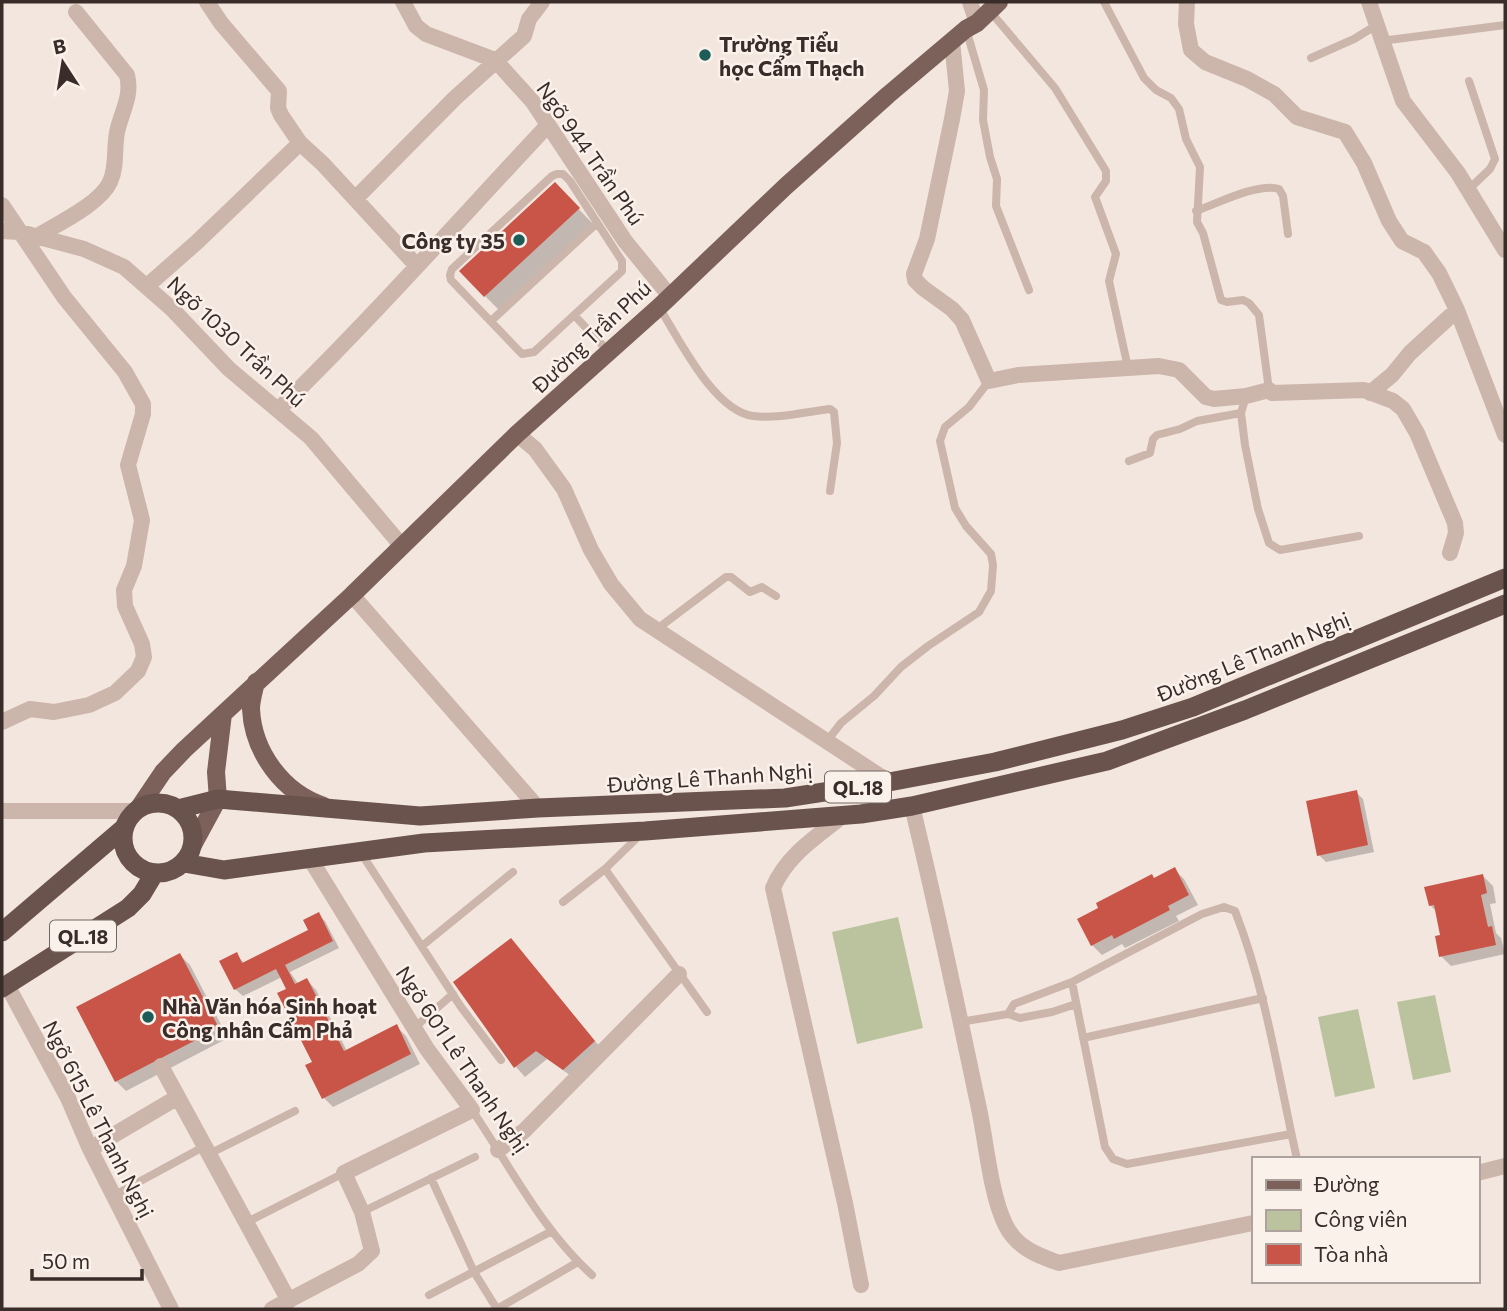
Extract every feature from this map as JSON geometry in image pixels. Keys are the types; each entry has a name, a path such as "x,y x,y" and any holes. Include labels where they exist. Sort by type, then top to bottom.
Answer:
{"highway":[{"path":"1499,581 1504,610"},
{"name":"Đường Lê Thanh Nghị","path":"178,808 219,799 420,816 538,808 785,798 888,782 995,762 1122,730 1193,706 1499,581"},
{"name":"QL.18","path":"184,863 224,870 424,844 645,831 912,806 1107,761 1504,610"},
{"path":"158,803 178,808 191,824 194,845 184,863 175,870 154,874 144,871 128,857 123,837 133,816 158,803"},
{"name":"QL.18","path":"2,932 133,816"},
{"name":"QL.18","path":"4,986 128,908 142,894 154,874"}],"main road":[{"name":"Đường Trần Phú","path":"133,816 163,772 256,682 352,595 517,434 786,186 888,95 983,16"},
{"path":"256,682 251,706 252,724 265,757 279,776 301,795 320,805 348,811"},
{"path":"194,845 219,799 216,772 223,713"}],"street":[{"path":"207,2 221,23 279,91 281,115 300,143 416,265"},
{"name":"Ngõ 944 Trần Phú","path":"403,2 416,26 426,34 495,60 533,102 664,301"},
{"path":"355,199 495,60 524,36 529,19 542,2"},
{"path":"970,2 983,16"},
{"path":"1187,2 1186,24 1191,50 1205,62 1273,93 1297,117 1345,132 1364,163 1389,221 1402,241 1424,253 1439,273 1457,310 1505,435"},
{"path":"1368,2 1403,101 1468,190 1505,250"},
{"path":"36,237 101,196 110,181 116,155 117,130 130,87 127,75 76,12"},
{"path":"952,41 957,91 927,239 914,274 915,281 962,320 989,381 1018,375 1159,366 1179,370 1206,397 1214,399 1246,396 1269,390 1272,393 1364,390 1393,401 1403,409 1417,433 1455,523 1456,533 1450,553"},
{"path":"279,409 348,342 416,265 548,125"},
{"path":"146,286 197,242 300,143"},
{"path":"2,205 64,297 125,372 143,404 143,414 128,465 142,520 134,566 124,590 125,606 142,644 144,657 138,671 116,693 89,705 54,712 30,709 2,722"},
{"name":"Ngõ 1030 Trần Phú","path":"2,230 20,232 94,254 124,267 229,369 311,438 401,545"},
{"path":"1370,393 1392,375 1410,353 1457,310"},
{"path":"517,434 535,449 564,489 591,550 611,584 640,619 888,782"},
{"path":"352,595 538,808"},
{"path":"912,806 998,1205 1015,1240 1033,1254 1059,1263 1252,1223"},
{"path":"2,811 133,816"},
{"path":"844,814 800,849 779,873 773,888 790,953 861,1285"},
{"name":"Ngõ 601 Lê Thanh Nghị","path":"309,857 427,1049 472,1110"},
{"path":"498,1150 524,1130 679,974"},
{"name":"Ngõ 615 Lê Thanh Nghị","path":"4,986 68,1098 90,1149 171,1309"},
{"path":"162,1066 289,1301"},
{"path":"90,1149 178,1097"},
{"path":"272,1309 358,1264 372,1251 362,1212 344,1173 472,1110"},
{"path":"1479,1172 1505,1166"}],"lane":[{"path":"1104,2 1144,78 1156,90 1171,98 1179,109 1186,139 1200,167 1197,222 1203,233 1221,300 1243,300 1259,315 1269,390"},
{"path":"983,16 983,120 997,178 996,206 1029,290"},
{"path":"983,16 1055,88 1105,171 1106,181 1095,197 1116,254 1110,281 1128,368"},
{"path":"1311,58 1354,39 1378,34 1505,25"},
{"path":"1468,190 1490,169 1495,159 1469,81"},
{"path":"563,174 622,261 622,271 574,315 534,352 522,354 451,280 450,275 452,269 552,176 563,174"},
{"path":"1196,211 1273,187 1279,189 1283,196 1288,234"},
{"path":"491,321 597,223"},
{"path":"664,301 706,381 722,401 752,416 781,416 830,410 834,412 837,443 830,491"},
{"path":"574,315 609,352"},
{"path":"827,741 841,723 874,696 901,667 979,612 991,591 991,554 954,508 940,441 945,427 969,407 989,381"},
{"path":"1246,396 1241,413 1245,445 1258,509 1269,543 1280,550 1359,536"},
{"path":"1129,461 1150,453 1153,439 1157,435 1197,421 1241,413"},
{"path":"657,629 726,577 750,592 762,587 776,596"},
{"path":"563,902 605,869 645,831"},
{"path":"359,851 453,994 501,1060"},
{"path":"605,869 707,1012"},
{"path":"422,946 513,872"},
{"path":"1008,1014 1014,1004 1072,982 1202,914 1224,907 1235,911 1251,953 1263,998 1297,1157"},
{"path":"1072,982 1105,1147 1113,1159 1127,1164 1291,1134"},
{"path":"414,1028 453,994"},
{"path":"1083,1038 1263,998"},
{"path":"960,1022 1008,1014 1020,1018 1052,1012 1076,1003"},
{"name":"Ngõ 601 Lê Thanh Nghị","path":"472,1110 552,1231 592,1275"},
{"path":"114,1196 207,1150 295,1111"},
{"path":"362,1212 475,1157"},
{"path":"247,1222 344,1173"},
{"path":"431,1178 474,1272 497,1309 578,1262"},
{"path":"429,1295 552,1231"}],"green space":[{"path":"898,917 923,1028 857,1044 832,932"},
{"path":"1435,995 1451,1072 1413,1080 1397,1002"},
{"path":"1358,1009 1375,1088 1335,1097 1318,1017"}],"building":[{"name":"Công ty 35","path":"555,182 580,208 484,297 459,271"},
{"path":"1357,790 1368,845 1317,856 1306,801"},
{"path":"1175,867 1189,895 1168,906 1170,910 1114,939 1112,935 1091,946 1077,919 1098,908 1096,903 1152,874 1154,878"},
{"path":"1483,874 1487,893 1481,895 1488,927 1492,926 1496,945 1439,957 1435,936 1440,935 1434,905 1429,906 1424,887"},
{"path":"319,912 333,941 285,965 295,984 307,978 344,1051 397,1024 411,1054 322,1099 305,1065 312,1062 277,993 286,989 276,969 234,990 219,961 237,952 242,963 308,930 303,920"},
{"path":"511,938 595,1041 563,1070 536,1051 514,1068 453,982"},
{"name":"Nhà Văn hóa Sinh hoạt Công nhân Cẩm Phả","path":"180,953 219,1028 115,1082 76,1007"}],"place":[{"name":"Trường Tiểu học Cẩm Thạch","path":"705,55"},
{"name":"Công ty 35","path":"519,240"},
{"name":"Nhà Văn hóa Sinh hoạt Công nhân Cẩm Phả","path":"148,1017"}]}
